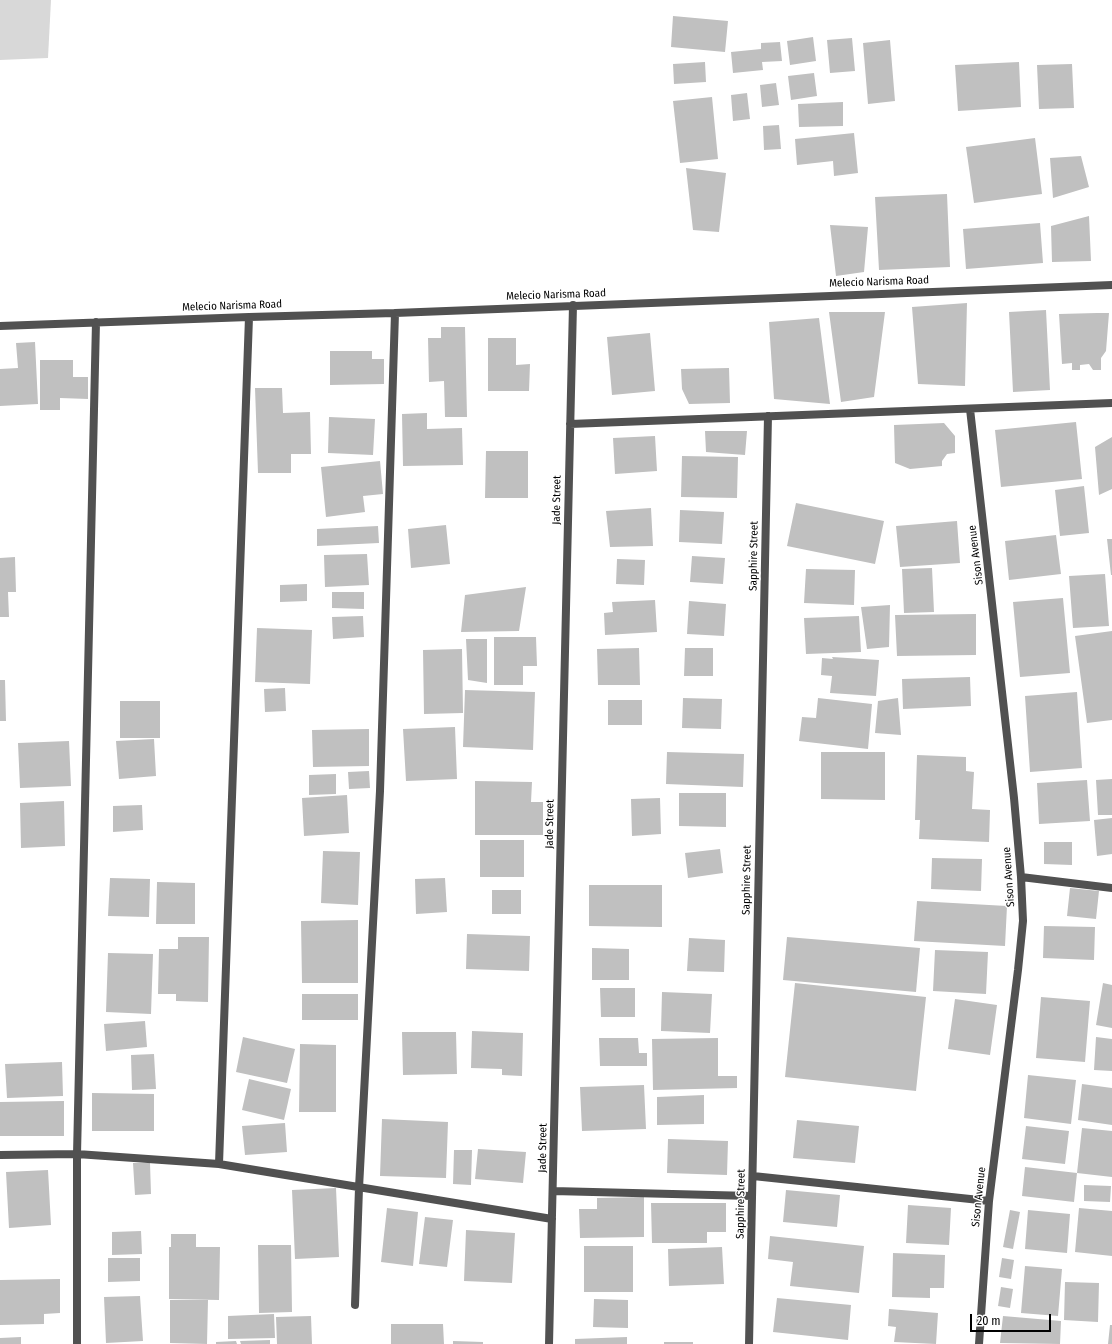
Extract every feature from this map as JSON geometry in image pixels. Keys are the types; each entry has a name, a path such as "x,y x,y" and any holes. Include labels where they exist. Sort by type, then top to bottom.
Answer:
{"street":[{"name":"Melecio Narisma Road","path":"0,326 394,313 1112,284"},
{"name":"Jade Street","path":"549,1344 573,305"},
{"path":"356,1305 359,1188 380,791 394,313"},
{"path":"219,1164 249,317"},
{"path":"77,1344 77,1154 96,322"},
{"path":"570,424 1112,403"},
{"name":"Sison Avenue","path":"970,409 1014,798 1023,921 989,1201 979,1344"},
{"name":"Sapphire Street","path":"749,1344 768,416"},
{"path":"1021,878 1112,888"},
{"path":"0,1155 77,1154 219,1164 552,1219"},
{"path":"753,1176 989,1201"},
{"path":"552,1191 752,1196"}],"shaded area":[{"path":"0,0 51,0 48,58 0,60"}],"building":[{"path":"673,16 728,21 725,52 671,47"},
{"path":"813,37 816,61 790,65 787,41"},
{"path":"852,38 855,71 830,73 827,40"},
{"path":"890,40 895,101 868,104 863,43"},
{"path":"780,42 782,61 762,62 763,70 733,73 731,52 761,49 761,43"},
{"path":"705,62 706,82 674,84 673,64"},
{"path":"1019,62 1021,107 958,111 955,65"},
{"path":"1072,64 1074,108 1039,109 1037,65"},
{"path":"814,73 817,96 791,100 788,76"},
{"path":"776,83 779,105 762,107 760,85"},
{"path":"747,93 750,119 733,121 731,95"},
{"path":"712,97 718,159 680,163 673,101"},
{"path":"843,102 843,126 799,127 798,104"},
{"path":"779,125 781,149 764,150 763,126"},
{"path":"854,133 858,173 834,176 833,161 797,165 795,139"},
{"path":"1035,138 1042,194 974,203 966,147"},
{"path":"1081,156 1089,187 1053,198 1050,158"},
{"path":"686,168 726,173 719,232 693,230"},
{"path":"947,194 950,267 879,270 875,197"},
{"path":"1089,216 1091,261 1052,262 1051,226"},
{"path":"1040,223 1043,263 966,269 963,229"},
{"path":"830,225 868,227 864,272 836,276"},
{"path":"967,303 965,386 918,384 912,307"},
{"path":"1046,310 1050,390 1013,392 1009,312"},
{"path":"829,312 885,312 874,397 841,402"},
{"path":"1109,313 1106,351 1101,358 1101,370 1093,370 1089,364 1080,365 1080,370 1072,370 1072,363 1062,364 1059,314"},
{"path":"819,318 830,404 774,399 769,322"},
{"path":"441,327 465,327 467,417 445,417 444,381 429,382 428,338 441,338"},
{"path":"650,333 655,391 612,395 607,337"},
{"path":"488,338 516,338 516,365 530,364 529,391 488,391"},
{"path":"35,342 38,404 0,406 0,369 18,368 16,343"},
{"path":"330,351 372,351 372,359 384,359 384,384 330,385"},
{"path":"40,360 73,360 73,377 88,377 88,399 60,398 60,410 40,410"},
{"path":"729,368 730,403 689,404 682,389 681,369"},
{"path":"255,388 282,388 283,413 310,412 311,454 291,454 291,473 258,473"},
{"path":"427,413 427,429 462,428 463,465 403,466 402,414"},
{"path":"329,417 375,419 373,455 328,453"},
{"path":"1076,422 1082,479 1001,487 995,430"},
{"path":"944,423 955,436 955,453 947,454 942,461 942,466 910,469 895,463 894,425"},
{"path":"705,431 747,431 745,455 706,452"},
{"path":"655,436 657,471 615,474 613,438"},
{"path":"1112,437 1112,489 1099,495 1095,447"},
{"path":"486,451 528,451 528,498 485,498"},
{"path":"682,456 738,457 737,498 681,497"},
{"path":"380,461 383,494 363,496 365,512 326,517 321,467"},
{"path":"1084,486 1089,533 1060,536 1055,490"},
{"path":"796,503 884,521 875,564 787,546"},
{"path":"651,508 653,546 610,547 606,511"},
{"path":"680,510 724,512 722,544 679,542"},
{"path":"957,521 960,563 900,567 896,526"},
{"path":"446,525 450,564 411,568 408,529"},
{"path":"378,526 379,543 317,546 317,529"},
{"path":"1056,535 1061,574 1009,580 1005,541"},
{"path":"1107,539 1112,539 1112,575 1111,575"},
{"path":"367,554 369,585 325,587 324,555"},
{"path":"692,556 725,558 723,584 690,582"},
{"path":"15,557 16,592 8,592 9,617 0,617 0,558"},
{"path":"617,559 645,560 644,585 616,584"},
{"path":"932,568 934,612 904,613 902,569"},
{"path":"806,569 855,570 854,605 804,603"},
{"path":"1105,574 1109,626 1073,628 1069,576"},
{"path":"307,584 307,601 280,602 280,585"},
{"path":"526,587 519,631 461,632 465,595"},
{"path":"332,592 364,592 364,609 332,608"},
{"path":"1063,598 1070,673 1020,677 1013,602"},
{"path":"655,600 657,632 605,635 604,613 613,612 612,602"},
{"path":"689,601 726,604 724,636 687,634"},
{"path":"890,605 889,647 867,649 861,607"},
{"path":"976,614 976,655 897,656 895,615"},
{"path":"363,616 364,637 333,639 332,617"},
{"path":"859,616 861,652 806,654 804,618"},
{"path":"257,628 312,630 310,684 255,682"},
{"path":"1112,631 1112,720 1087,723 1075,636"},
{"path":"494,637 536,637 537,666 523,666 523,685 494,685"},
{"path":"466,639 487,639 487,683 468,680"},
{"path":"639,648 640,685 598,685 597,649"},
{"path":"685,648 713,648 713,676 684,676"},
{"path":"462,649 463,713 424,714 423,650"},
{"path":"832,657 879,660 876,696 830,693 832,676 821,675 822,658 833,659"},
{"path":"970,677 971,706 903,709 902,679"},
{"path":"0,680 5,680 6,721 0,721"},
{"path":"285,688 286,711 265,712 264,689"},
{"path":"465,690 535,692 533,750 463,747"},
{"path":"1077,692 1082,768 1030,772 1025,696"},
{"path":"683,698 722,699 721,729 682,728"},
{"path":"818,698 872,704 868,749 799,741 802,717 816,718"},
{"path":"898,698 901,735 875,733 878,701"},
{"path":"608,700 642,700 642,725 608,725"},
{"path":"120,701 160,701 160,738 120,738"},
{"path":"455,727 457,779 406,781 403,729"},
{"path":"369,729 369,766 313,767 312,730"},
{"path":"154,739 156,776 119,779 116,741"},
{"path":"69,741 71,786 20,788 18,743"},
{"path":"667,752 744,754 743,787 666,784"},
{"path":"821,752 885,752 885,800 821,799"},
{"path":"917,755 966,757 966,771 974,772 972,809 990,810 989,842 919,839 920,820 915,820"},
{"path":"369,771 370,788 349,789 348,772"},
{"path":"336,774 336,794 309,795 309,775"},
{"path":"1112,779 1112,815 1098,815 1096,780"},
{"path":"1087,780 1090,821 1039,824 1037,783"},
{"path":"475,781 532,782 531,802 543,802 543,835 475,835"},
{"path":"679,793 726,793 726,827 679,826"},
{"path":"347,795 349,833 304,836 302,798"},
{"path":"660,798 661,834 632,836 631,799"},
{"path":"64,801 65,846 21,848 20,803"},
{"path":"142,805 143,830 113,832 113,806"},
{"path":"1112,818 1112,854 1097,856 1094,820"},
{"path":"480,840 524,840 524,877 480,877"},
{"path":"1044,842 1072,842 1072,865 1044,864"},
{"path":"720,849 723,873 688,878 685,853"},
{"path":"323,851 360,852 358,905 321,903"},
{"path":"932,858 982,859 981,891 931,889"},
{"path":"110,878 150,879 149,917 108,916"},
{"path":"445,878 447,912 416,914 415,879"},
{"path":"157,882 195,883 195,924 156,924"},
{"path":"589,885 662,885 662,927 589,926"},
{"path":"1070,888 1099,891 1096,919 1067,916"},
{"path":"492,890 521,890 521,914 492,914"},
{"path":"917,901 1007,906 1005,946 914,941"},
{"path":"358,920 358,983 302,983 301,921"},
{"path":"1044,926 1095,927 1094,960 1043,958"},
{"path":"467,934 530,936 529,971 466,969"},
{"path":"178,937 209,937 208,1002 176,1001 176,994 158,994 159,949 178,949"},
{"path":"787,937 920,948 916,992 783,980"},
{"path":"689,938 725,940 724,972 687,971"},
{"path":"592,948 629,949 629,980 592,980"},
{"path":"935,950 988,952 986,994 933,991"},
{"path":"108,953 153,954 151,1014 106,1012"},
{"path":"795,983 926,997 916,1091 785,1077"},
{"path":"1103,983 1112,985 1112,1028 1096,1025"},
{"path":"600,988 635,988 635,1017 601,1017"},
{"path":"662,992 712,994 710,1033 661,1031"},
{"path":"302,994 358,994 358,1020 302,1020"},
{"path":"1041,997 1090,1001 1085,1062 1036,1058"},
{"path":"955,999 997,1005 990,1055 948,1049"},
{"path":"145,1021 147,1047 106,1051 104,1024"},
{"path":"472,1031 523,1033 522,1076 502,1075 502,1069 471,1068"},
{"path":"402,1032 456,1032 457,1074 403,1075"},
{"path":"243,1037 295,1049 287,1083 236,1072"},
{"path":"1096,1037 1112,1039 1112,1071 1094,1070"},
{"path":"599,1038 638,1038 639,1053 647,1053 647,1066 600,1066"},
{"path":"718,1038 718,1076 737,1076 737,1088 653,1090 652,1039"},
{"path":"300,1044 336,1045 336,1112 299,1112"},
{"path":"154,1054 156,1089 132,1090 131,1055"},
{"path":"62,1062 63,1096 7,1098 5,1064"},
{"path":"1028,1075 1076,1080 1071,1124 1024,1118"},
{"path":"249,1079 291,1089 284,1120 242,1110"},
{"path":"1082,1084 1112,1088 1112,1125 1078,1120"},
{"path":"644,1085 646,1129 582,1131 580,1087"},
{"path":"92,1093 154,1094 154,1131 92,1131"},
{"path":"704,1095 704,1124 657,1125 657,1097"},
{"path":"64,1101 64,1136 0,1136 0,1102"},
{"path":"382,1119 448,1122 446,1178 380,1176"},
{"path":"797,1120 859,1126 855,1163 793,1158"},
{"path":"285,1123 287,1152 245,1155 242,1126"},
{"path":"1026,1126 1069,1131 1065,1164 1022,1159"},
{"path":"1082,1128 1112,1131 1112,1177 1077,1173"},
{"path":"668,1139 728,1141 727,1175 667,1173"},
{"path":"478,1149 526,1152 523,1183 475,1179"},
{"path":"454,1150 472,1150 471,1185 453,1184"},
{"path":"133,1163 150,1163 151,1194 135,1195"},
{"path":"1025,1167 1077,1173 1074,1202 1022,1196"},
{"path":"48,1170 51,1225 9,1228 6,1172"},
{"path":"1084,1185 1111,1186 1110,1202 1084,1201"},
{"path":"336,1188 339,1257 295,1259 292,1190"},
{"path":"786,1190 840,1195 837,1227 783,1222"},
{"path":"644,1197 644,1237 580,1238 579,1209 597,1209 597,1198"},
{"path":"651,1203 726,1203 726,1232 707,1232 707,1243 652,1243"},
{"path":"908,1205 951,1208 949,1245 906,1243"},
{"path":"387,1208 418,1212 413,1266 381,1262"},
{"path":"1079,1208 1112,1211 1112,1256 1075,1252"},
{"path":"1010,1210 1020,1212 1013,1249 1003,1247"},
{"path":"1028,1210 1070,1214 1067,1253 1025,1249"},
{"path":"425,1217 453,1220 447,1267 419,1264"},
{"path":"466,1230 515,1233 512,1283 464,1281"},
{"path":"141,1231 142,1254 112,1255 112,1232"},
{"path":"171,1234 196,1234 196,1247 220,1247 219,1300 169,1299 169,1247 171,1247"},
{"path":"770,1236 864,1246 859,1293 790,1286 793,1262 768,1259"},
{"path":"258,1245 291,1245 292,1312 259,1313"},
{"path":"584,1246 633,1246 633,1292 584,1292"},
{"path":"722,1247 724,1284 669,1286 668,1249"},
{"path":"893,1253 945,1255 944,1288 930,1288 930,1298 892,1297"},
{"path":"108,1258 140,1258 140,1281 108,1282"},
{"path":"1002,1258 1014,1260 1011,1279 999,1277"},
{"path":"1025,1266 1062,1269 1058,1316 1021,1313"},
{"path":"60,1279 60,1313 44,1314 44,1324 0,1325 0,1280"},
{"path":"1065,1282 1099,1283 1098,1322 1064,1320"},
{"path":"1001,1287 1013,1289 1010,1308 998,1306"},
{"path":"140,1296 143,1341 106,1343 104,1297"},
{"path":"777,1298 851,1305 848,1340 773,1332"},
{"path":"594,1299 628,1300 628,1328 593,1327"},
{"path":"170,1300 208,1300 207,1344 170,1343"},
{"path":"889,1309 938,1313 936,1344 894,1342 896,1327 888,1326"},
{"path":"274,1314 275,1338 228,1339 228,1316"},
{"path":"311,1316 312,1344 277,1344 276,1317"},
{"path":"1003,1316 1061,1321 1060,1344 1000,1343"},
{"path":"391,1324 443,1324 444,1344 391,1344"},
{"path":"1110,1325 1112,1325 1112,1344 1108,1344"},
{"path":"21,1337 21,1344 0,1344 0,1338"},
{"path":"627,1337 627,1344 575,1344 575,1339"},
{"path":"270,1340 270,1344 241,1344 240,1341"},
{"path":"236,1341 237,1344 216,1344 216,1342"},
{"path":"453,1341 483,1342 483,1344 453,1344"},
{"path":"664,1342 693,1342 693,1344 664,1344"}]}
